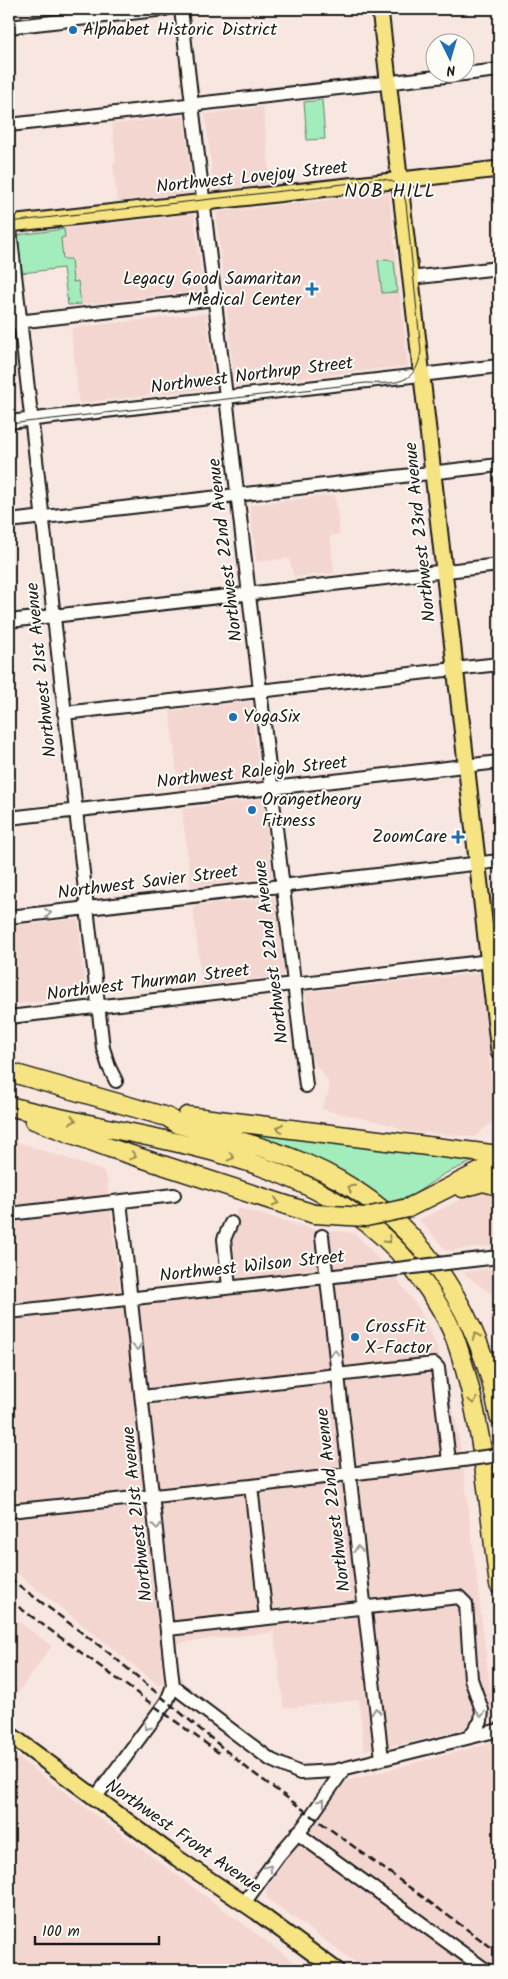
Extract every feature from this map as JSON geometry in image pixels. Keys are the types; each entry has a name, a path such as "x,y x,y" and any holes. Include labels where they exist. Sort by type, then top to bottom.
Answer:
{"highway":[{"path":"9,1072 167,1117 178,1124 264,1149 317,1169 362,1194 389,1215 426,1253 459,1302 471,1324 488,1369 499,1416"},
{"path":"17,1108 36,1122 314,1214 366,1217 408,1208 499,1162"},
{"path":"17,1108 168,1141 273,1170 320,1191 343,1204 379,1232 400,1252 435,1299 459,1349 479,1431 499,1585"},
{"path":"167,1117 178,1115 499,1156"},
{"path":"391,1142 428,1142 479,1148 499,1143"},
{"path":"429,1198 483,1182 499,1186"}],"main road":[{"name":"Northwest 23rd Avenue","path":"380,9 466,766 478,864 494,961 499,1052"},
{"name":"Northwest Lovejoy Street","path":"9,223 499,169"},
{"name":"Northwest Front Avenue","path":"9,1734 177,1858 244,1903 336,1970"}],"street":[{"path":"9,27 165,9"},
{"name":"Northwest 22nd Avenue","path":"181,9 306,1086"},
{"path":"9,126 499,70"},
{"name":"Northwest 21st Avenue","path":"9,223 14,322 31,420 103,1048 108,1067 116,1081"},
{"path":"410,278 499,268"},
{"path":"14,322 214,299"},
{"name":"Northwest Northrup Street","path":"9,422 499,366"},
{"path":"9,521 499,465"},
{"path":"9,621 248,592 499,565"},
{"path":"64,713 499,664"},
{"name":"Northwest Raleigh Street","path":"9,818 499,762"},
{"name":"Northwest Savier Street","path":"9,917 499,861"},
{"name":"Northwest Thurman Street","path":"9,1017 494,961"},
{"path":"9,1214 174,1195"},
{"name":"Northwest 21st Avenue","path":"120,1201 154,1496 173,1686"},
{"path":"229,1288 224,1239 231,1223"},
{"name":"Northwest 22nd Avenue","path":"322,1236 382,1759"},
{"name":"Northwest Wilson Street","path":"9,1312 499,1257"},
{"path":"142,1397 434,1364 438,1368 449,1461"},
{"path":"9,1511 251,1486 499,1455"},
{"path":"251,1486 266,1618"},
{"path":"168,1629 455,1597 463,1599 466,1604 470,1639 468,1652 474,1688 482,1710 481,1721 469,1737"},
{"path":"95,1798 167,1700 173,1686 246,1743 282,1767 307,1774 344,1769 499,1730"},
{"path":"244,1903 334,1786 344,1769"},
{"path":"296,1833 486,1970"}],"shaded area":[{"path":"263,107 271,184 214,190 205,114"},
{"path":"184,116 193,193 117,201 113,163 116,162 112,124"},
{"name":"Legacy Good Samaritan Medical Center","path":"389,193 408,366 235,385 216,212"},
{"name":"Legacy Good Samaritan Medical Center","path":"194,214 203,291 68,306 64,268 22,272 17,234"},
{"name":"Legacy Good Samaritan Medical Center","path":"206,313 214,388 79,403 71,328"},
{"path":"335,495 340,534 330,535 334,573 294,577 289,558 256,562 250,505"},
{"path":"251,701 260,782 179,792 170,711"},
{"path":"263,799 272,877 191,887 182,809"},
{"path":"275,897 284,975 202,985 193,906"},
{"path":"78,919 86,996 9,1005 9,926"},
{"path":"480,973 496,1119 474,1137 403,1131 392,1125 321,1109 329,1091 328,1081 312,1060 305,992"},
{"path":"9,1139 103,1171 107,1179 121,1300 229,1288 225,1239 238,1208 314,1229 355,1233 398,1280 419,1309 437,1347 456,1422 461,1449 493,1712 487,1720 464,1729 407,1743 364,1750 359,1700 284,1708 274,1632 160,1645 163,1681 160,1686 9,1567"},
{"path":"480,1190 492,1191 499,1196 499,1245 447,1251 419,1220"},
{"path":"499,1268 499,1305 495,1297 462,1272"},
{"path":"9,1615 52,1646 9,1705"},
{"path":"499,1741 499,1970 366,1970 268,1899 266,1893 267,1886 346,1781"},
{"path":"9,1751 293,1961 304,1970 9,1970"}],"green space":[{"path":"322,100 325,139 307,140 304,102"},
{"path":"64,229 65,237 61,238 63,259 71,259 73,282 78,281 81,304 68,305 63,268 22,273 18,235"},
{"path":"378,260 394,261 397,292 382,293"},
{"path":"245,1133 481,1158 444,1174 413,1195 388,1203 345,1173 305,1154"}],"tram line":[{"path":"9,222 344,184 373,179 390,181 397,185 406,203 421,351 415,370 409,376 395,382 366,383 9,424"}],"railway":[{"path":"9,1578 109,1653 248,1769 499,1953"},
{"path":"9,1600 219,1753"}],"place":[{"name":"Alphabet Historic District","path":"73,30"},
{"name":"Legacy Good Samaritan Medical Center","path":"312,289"},
{"name":"YogaSix","path":"233,717"},
{"name":"Orangetheory Fitness","path":"252,810"},
{"name":"ZoomCare","path":"458,837"},
{"name":"CrossFit X-Factor","path":"355,1337"}],"district":[{"name":"NOB HILL","path":"390,192"}]}
